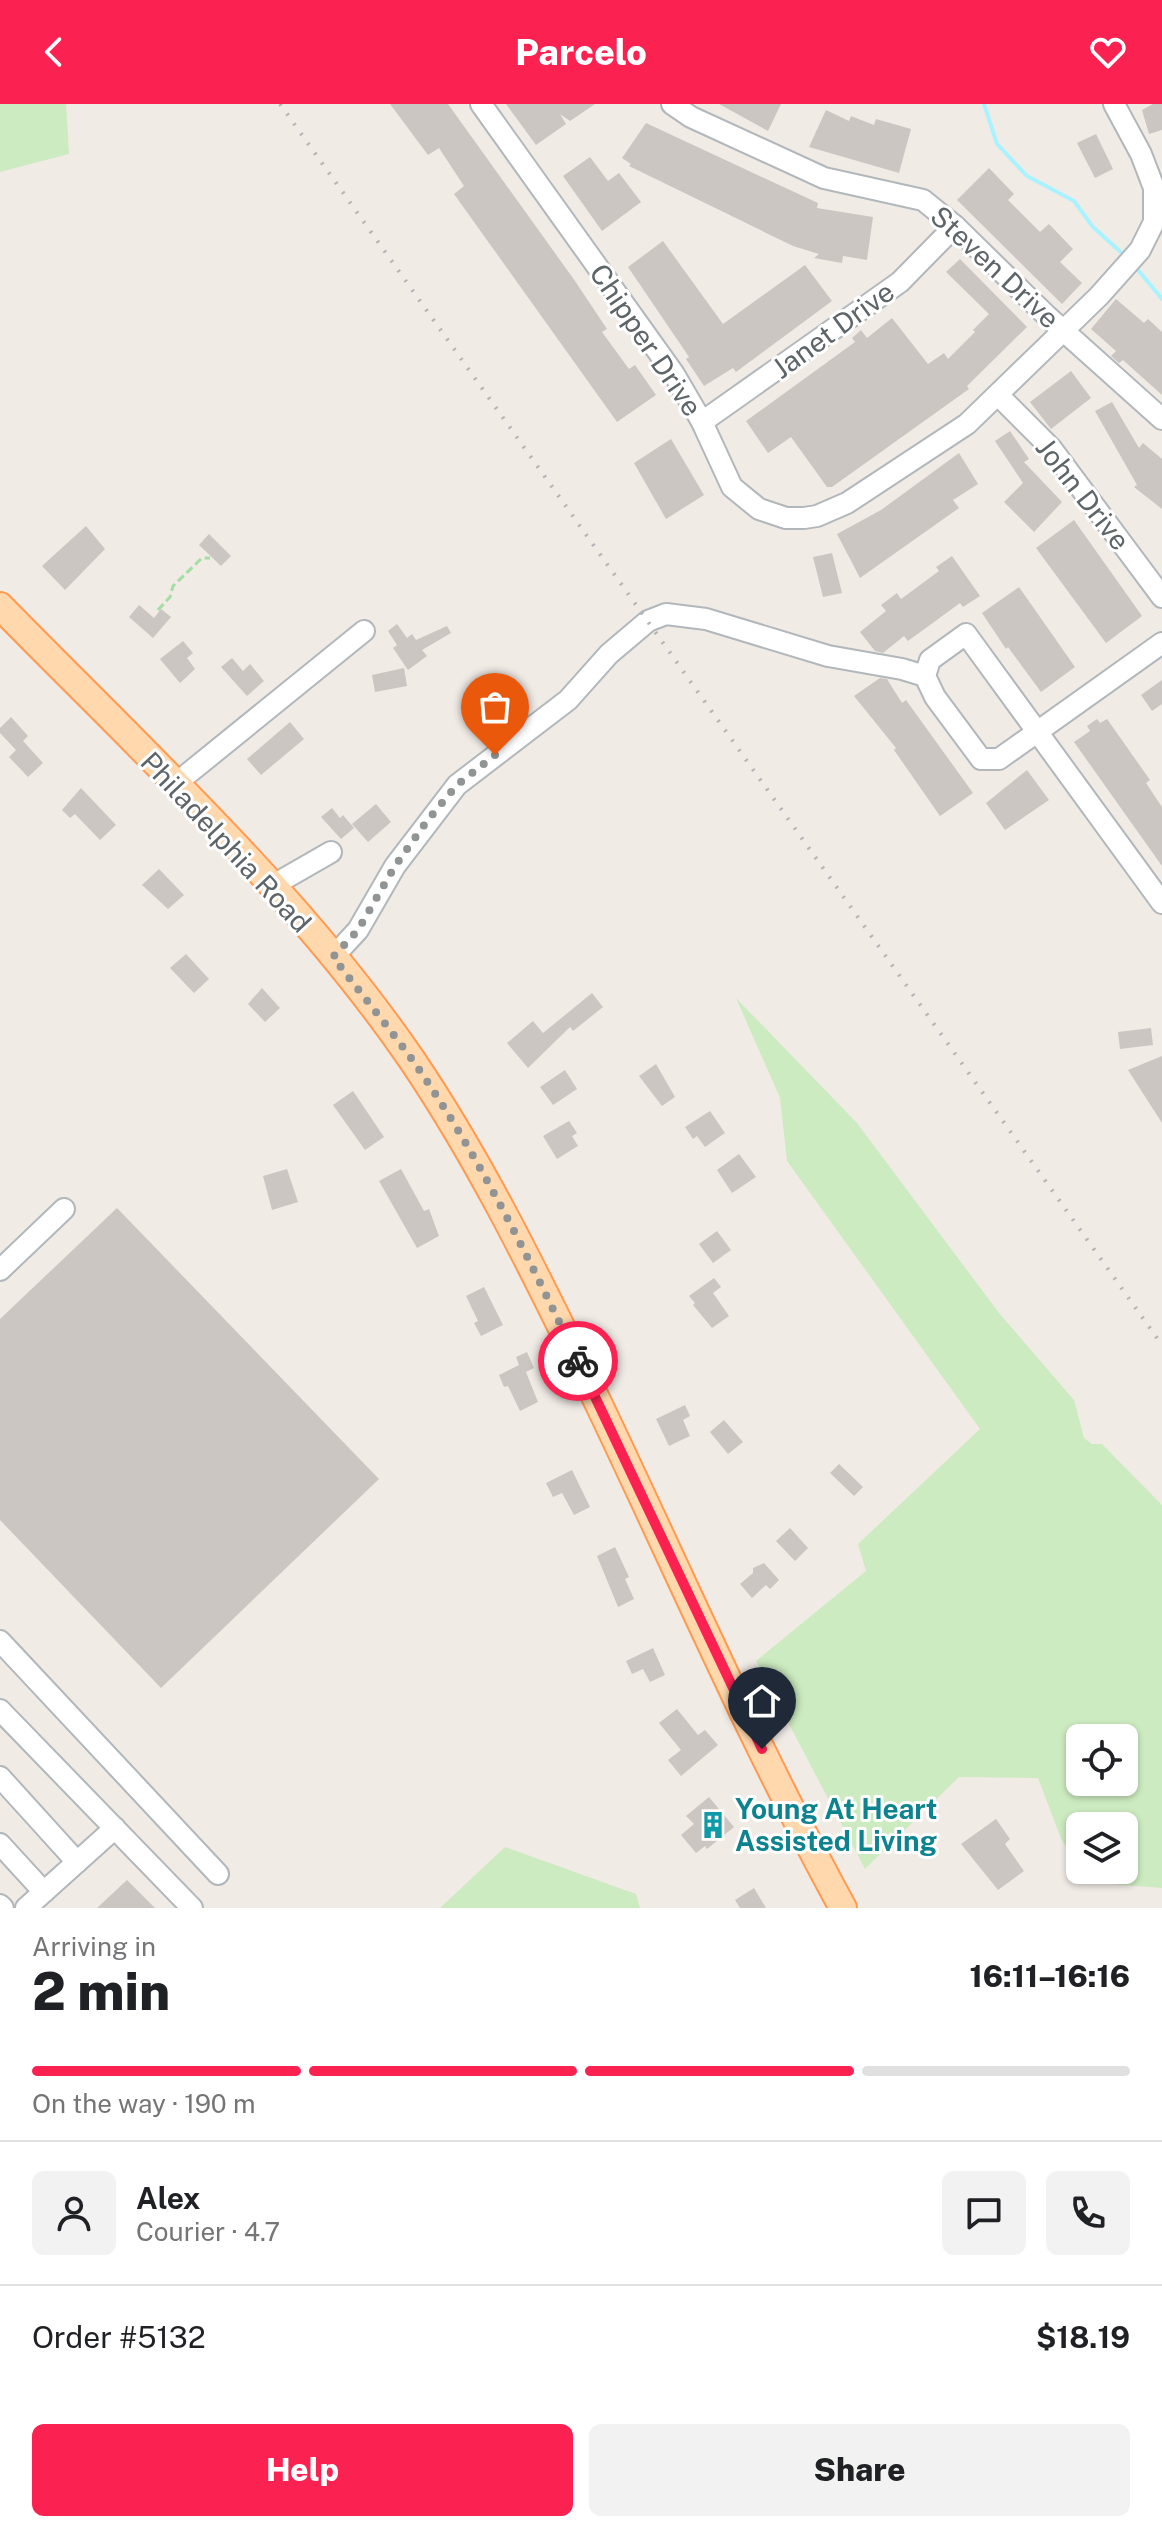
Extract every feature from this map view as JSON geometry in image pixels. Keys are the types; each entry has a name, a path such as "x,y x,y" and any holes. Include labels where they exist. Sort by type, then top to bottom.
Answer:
{"main road":[{"name":"Philadelphia Road","path":"0,606 270,887 333,957 411,1058 507,1217 802,1830 843,1908"}],"street":[{"name":"Chipper Drive","path":"481,104 674,374 702,422 732,487 759,509 786,518 825,513 847,503 967,424 1125,269 1158,223"},
{"name":"Steven Drive","path":"672,104 691,117 824,178 923,200 955,226 1063,331 1162,419"},
{"path":"1114,104 1149,171 1158,223"},
{"name":"Janet Drive","path":"702,422 900,282 955,226"},
{"name":"John Drive","path":"998,395 1051,448 1162,597"},
{"path":"333,957 358,930 395,866 457,785 568,700 597,672 609,654 648,621 666,614 683,615 828,656 925,676"},
{"path":"174,785 364,631"},
{"path":"1162,643 1040,732 999,759 981,759 935,697 925,676 930,660 966,634 1040,732 1162,903"},
{"path":"270,887 331,852"},
{"path":"0,1270 64,1209"},
{"path":"0,1641 218,1874"},
{"path":"0,1710 192,1908"},
{"path":"0,1777 77,1862"},
{"path":"26,1908 115,1828"},
{"path":"0,1844 44,1892"}],"path":[{"path":"158,610 170,597 173,586 202,558 210,558"}],"green space":[{"path":"0,104 66,104 69,154 0,172"},
{"path":"736,998 857,1123 999,1313 1074,1400 1084,1438 1092,1444 1102,1444 1162,1505 1162,1888 1110,1884 1138,1884 1138,1812 1066,1812 1066,1846 1038,1778 959,1777 865,1869 756,1661 866,1571 858,1544 980,1429 787,1161 780,1098"},
{"path":"505,1847 636,1894 640,1908 440,1908"}],"building":[{"path":"390,104 448,104 575,281 607,329 602,332 629,369 635,365 656,395 617,422 454,194 464,186 439,148 428,155"},
{"path":"506,104 595,104 570,121 560,114 566,124 536,145"},
{"path":"719,104 781,104 768,131"},
{"path":"1153,104 1162,104 1162,130 1149,134 1142,110"},
{"path":"826,110 849,121 851,116 874,125 876,119 911,129 899,173 809,147"},
{"path":"646,123 818,203 817,208 873,217 867,260 843,256 842,263 814,258 819,254 793,246 629,166 631,164 622,158"},
{"path":"1096,134 1113,169 1095,178 1077,143"},
{"path":"590,157 608,181 619,173 641,202 602,231 563,176"},
{"path":"989,168 1014,194 1008,200 1040,232 1049,224 1073,249 1060,262 1082,283 1062,304 957,200"},
{"path":"663,241 723,324 805,265 832,301 736,372 733,368 704,386 686,359 689,357 628,267"},
{"path":"960,259 1027,327 967,386 969,389 832,487 827,487 791,437 768,453 746,421 855,342 852,338 861,330 867,338 892,318 928,364 944,353 948,359 975,332 973,330 989,314 946,272"},
{"path":"1116,299 1144,323 1148,319 1162,332 1162,395 1123,360 1119,363 1111,356 1116,351 1091,329"},
{"path":"1071,371 1091,398 1051,429 1030,402"},
{"path":"1112,402 1139,448 1143,443 1162,459 1162,509 1134,487 1137,485 1095,411"},
{"path":"1010,431 1029,459 1024,462 1062,502 1034,532 1004,502 1023,483 995,441"},
{"path":"671,439 704,495 666,519 634,463"},
{"path":"959,453 978,484 953,500 959,508 860,578 837,534 881,510"},
{"path":"1074,520 1142,616 1106,643 1036,548"},
{"path":"86,526 105,549 65,590 42,566"},
{"path":"209,534 231,556 221,566 199,545"},
{"path":"832,553 842,593 823,597 813,557"},
{"path":"952,556 980,596 963,607 960,603 908,641 904,636 883,653 875,651 860,632 886,611 881,605 897,593 901,599 939,571 936,567"},
{"path":"1019,587 1075,667 1041,692 982,613"},
{"path":"139,605 154,618 161,609 171,617 153,638 129,617"},
{"path":"397,624 407,638 412,634 416,640 447,626 451,633 422,650 427,656 408,670 393,648 397,645 388,631"},
{"path":"183,641 193,653 187,658 195,669 180,683 160,659"},
{"path":"232,658 243,671 250,664 264,681 247,696 221,667"},
{"path":"404,668 407,686 375,692 372,675"},
{"path":"880,678 887,679 902,703 906,700 973,793 940,816 894,750 896,748 854,696"},
{"path":"1162,680 1162,704 1152,711 1141,695"},
{"path":"11,717 28,736 23,741 43,763 28,777 9,757 16,750 0,733 0,728"},
{"path":"1097,719 1100,723 1107,719 1150,780 1146,783 1162,807 1162,866 1074,742 1090,731 1087,726"},
{"path":"290,722 304,739 261,775 247,759"},
{"path":"1027,770 1049,800 1005,830 986,803"},
{"path":"81,788 116,825 100,840 75,814 70,818 62,810"},
{"path":"376,804 391,822 368,842 352,824"},
{"path":"332,808 354,828 341,839 321,817"},
{"path":"159,869 184,895 168,909 142,885"},
{"path":"186,954 209,979 194,993 170,968"},
{"path":"262,988 280,1008 265,1022 248,1004"},
{"path":"592,993 603,1007 573,1031 570,1027 528,1068 507,1043 533,1021 543,1033"},
{"path":"1151,1028 1153,1045 1120,1049 1118,1032"},
{"path":"1162,1056 1162,1123 1128,1070"},
{"path":"656,1064 675,1097 662,1106 639,1076"},
{"path":"565,1070 577,1089 553,1105 540,1087"},
{"path":"353,1091 384,1137 365,1150 333,1105"},
{"path":"710,1111 725,1133 705,1147 697,1136 693,1139 685,1127"},
{"path":"569,1121 577,1133 572,1136 578,1146 557,1159 543,1136"},
{"path":"739,1154 756,1177 732,1193 717,1170"},
{"path":"287,1169 298,1202 272,1210 263,1176"},
{"path":"401,1169 424,1211 429,1209 439,1236 417,1248 379,1181"},
{"path":"117,1208 379,1479 161,1688 0,1520 0,1319"},
{"path":"717,1231 731,1250 713,1263 699,1244"},
{"path":"714,1278 721,1287 713,1293 729,1316 712,1328 689,1296"},
{"path":"484,1287 503,1325 481,1336 474,1323 478,1321 466,1296"},
{"path":"527,1352 534,1368 526,1372 538,1402 520,1411 499,1375 519,1365 516,1357"},
{"path":"685,1405 690,1416 683,1420 690,1436 669,1446 656,1419"},
{"path":"724,1420 743,1442 728,1454 710,1432"},
{"path":"839,1464 863,1487 854,1496 830,1473"},
{"path":"572,1470 590,1507 574,1515 562,1493 553,1497 546,1483"},
{"path":"790,1528 808,1548 795,1561 776,1541"},
{"path":"615,1547 629,1577 625,1579 634,1599 618,1607 597,1556"},
{"path":"764,1563 779,1580 770,1589 766,1585 752,1598 740,1584 753,1573 753,1568"},
{"path":"653,1648 665,1675 650,1682 643,1669 632,1674 626,1661"},
{"path":"677,1709 698,1735 705,1730 718,1745 681,1776 668,1760 681,1750 659,1723"},
{"name":"Young At Heart Assisted Living","path":"709,1797 734,1827 707,1849 705,1846 696,1853 681,1835 694,1824 686,1816"},
{"path":"996,1819 1010,1839 1005,1844 1024,1871 998,1890 961,1844"},
{"path":"127,1880 155,1908 97,1908"},
{"path":"754,1888 766,1908 740,1908 735,1900"}],"waterway":[{"path":"984,104 997,144 1027,176 1074,201 1093,227 1124,255"},
{"path":"1133,264 1162,299"}],"railway":[{"path":"280,104 1162,1345"}],"way so far":[{"path":"495,755 457,785 427,821 395,866 358,930 333,957 411,1058 458,1132 507,1217 578,1361"}],"place":[{"name":"Young At Heart Assisted Living","path":"713,1825"}],"route":[{"path":"578,1361 762,1749"}]}
